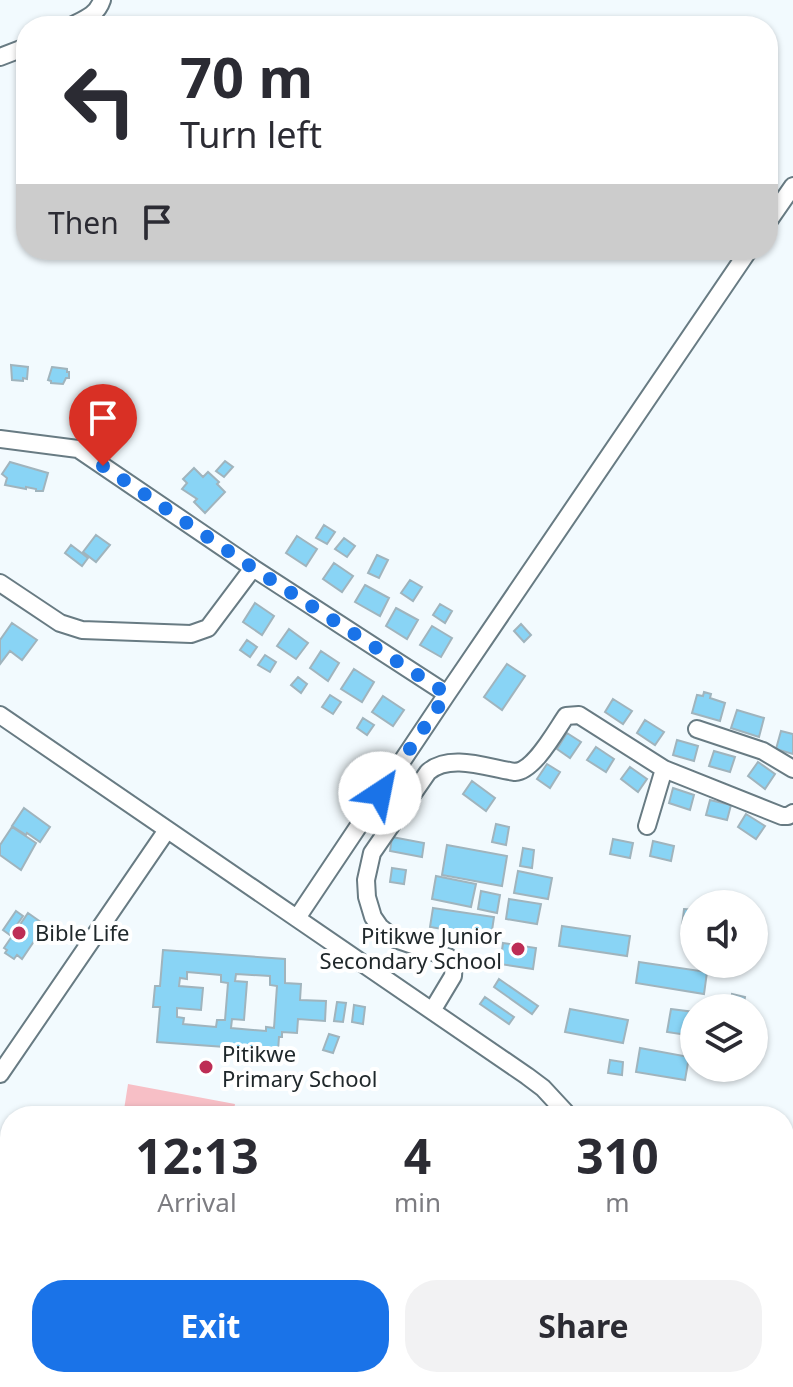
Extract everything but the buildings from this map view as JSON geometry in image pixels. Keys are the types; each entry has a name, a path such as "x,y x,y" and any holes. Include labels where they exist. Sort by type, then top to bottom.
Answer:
{"street":[{"path":"778,208 793,186"},
{"path":"297,918 742,260"},
{"path":"0,439 78,449 447,694"},
{"path":"0,583 70,627 191,634 208,628 253,568"},
{"path":"432,1011 453,976 454,962 448,957 395,939 380,927 369,910 366,880 372,853 430,770 440,764 522,772 566,716 575,714 585,717 664,769 782,816 793,813"},
{"path":"0,715 527,1076 560,1106"},
{"path":"697,729 753,747 793,769"},
{"path":"647,826 664,769"},
{"path":"2,1067 167,830"}],"shaded area":[{"path":"128,1084 235,1104 235,1106 125,1106"}],"place":[{"name":"Bible Life","path":"19,933"},
{"name":"Pitikwe Junior Secondary School","path":"518,949"},
{"name":"Pitikwe Primary School","path":"206,1067"}],"route":[{"path":"103,466 447,694 380,793"}]}
